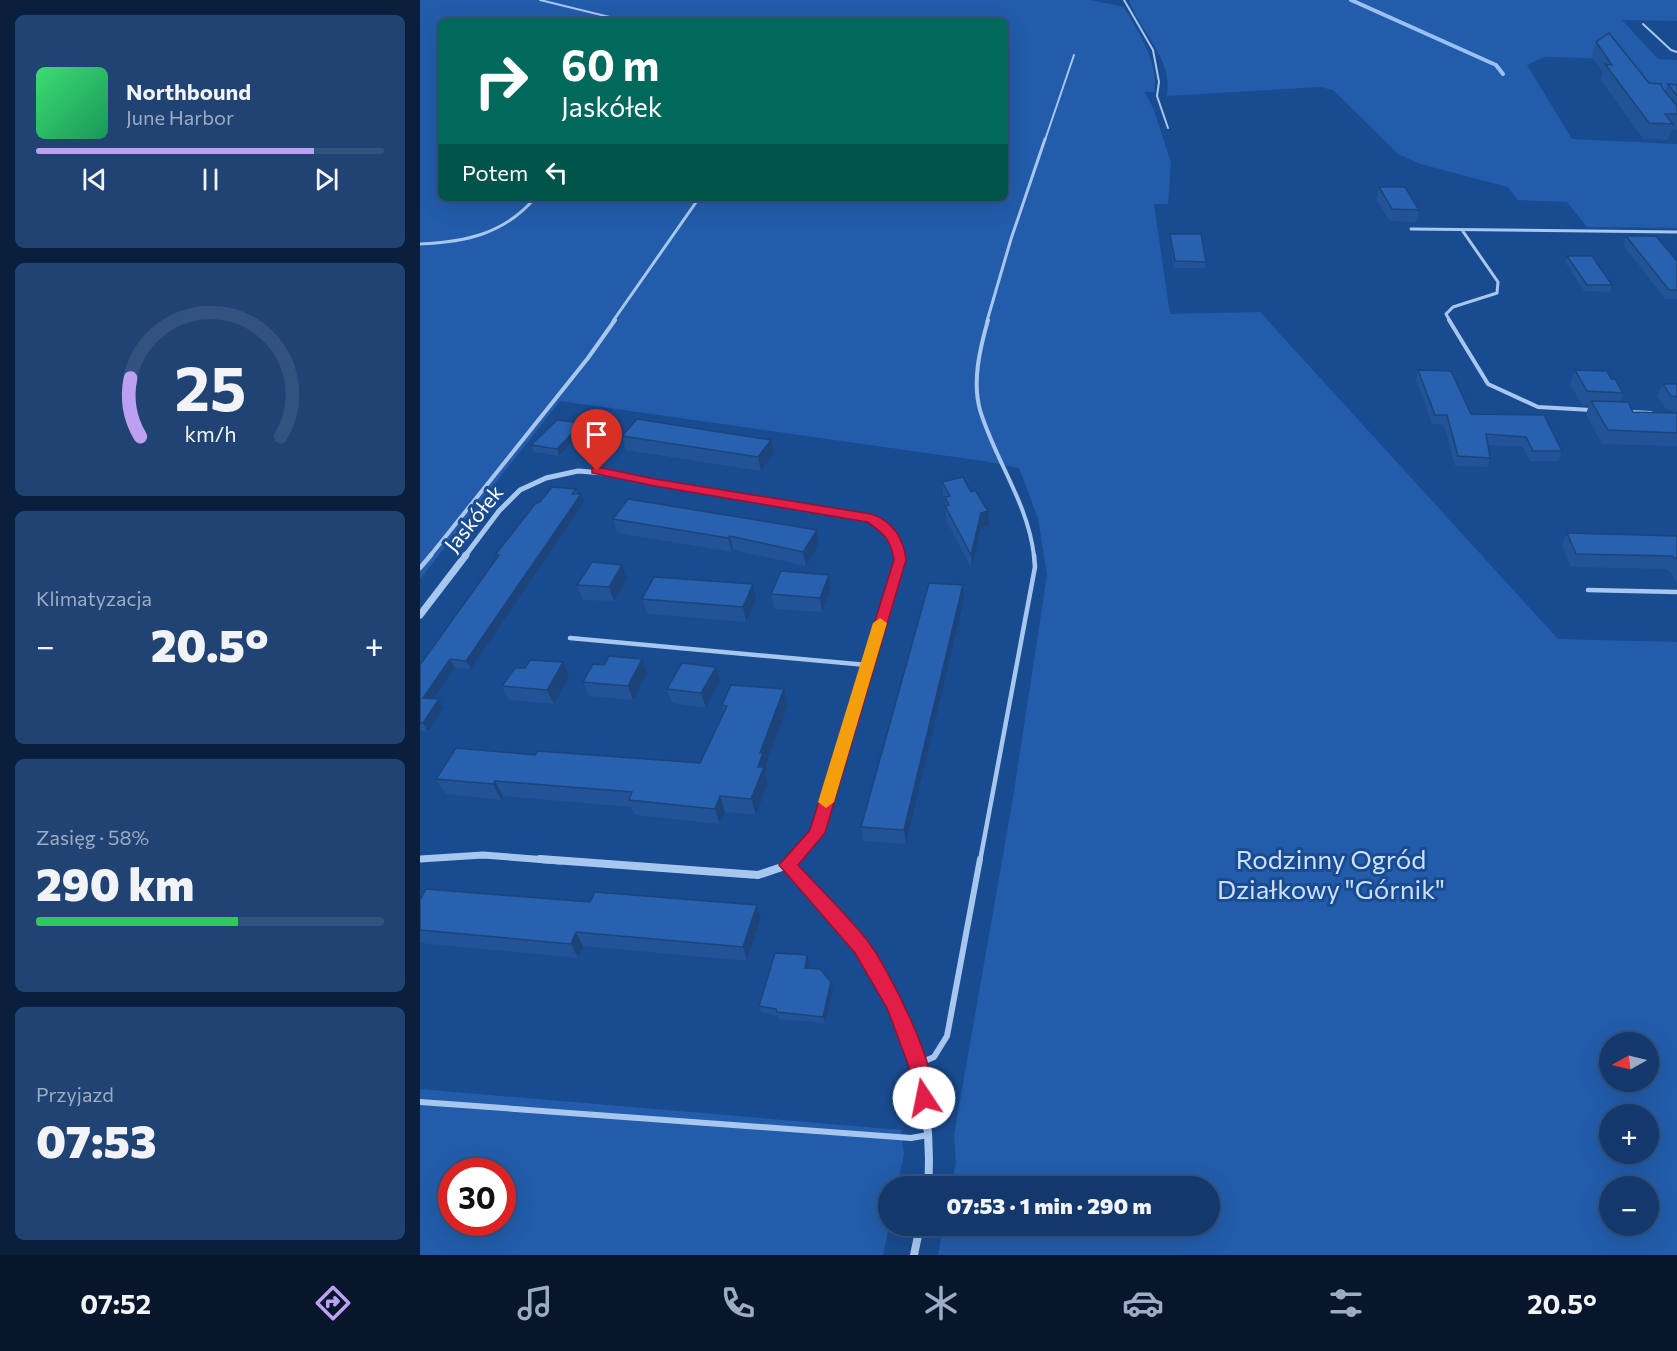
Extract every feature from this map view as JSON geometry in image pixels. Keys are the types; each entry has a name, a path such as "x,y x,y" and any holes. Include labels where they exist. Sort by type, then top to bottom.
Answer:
{"street":[{"name":"Jaskółek","path":"420,615 499,511 520,490 546,478 578,471 597,471 655,483 871,518 888,530 898,542 900,560 817,833 788,865 758,875 483,855 420,859"},
{"path":"788,865 861,947 895,1004 918,1064 930,1134 928,1176"},
{"path":"914,1255 918,1236"}],"lane":[{"path":"540,0 614,18"},
{"path":"1124,0 1153,50 1159,82 1157,96 1168,128"},
{"path":"1644,24 1671,50 1677,52"},
{"path":"918,1064 934,1057 947,1036 1035,567 1032,540 1020,503 980,409 976,390 978,356 1011,239 1074,55"},
{"path":"420,246 498,232 516,219 532,201"},
{"path":"420,568 588,358 697,201"},
{"path":"1411,229 1677,232"},
{"path":"1462,230 1498,282 1497,293 1453,307 1446,314 1488,384 1538,407 1596,410"},
{"path":"1619,411 1654,413"},
{"path":"1588,590 1677,592"},
{"path":"570,638 867,665"},
{"path":"420,1102 911,1138 930,1134"}],"green space":[{"name":"Rodzinny Ogród Działkowy \"Górnik\"","path":"420,0 1091,0 1124,7 1151,59 1155,81 1154,92 1145,92 1154,110 1171,163 1168,204 1154,204 1170,314 1260,312 1558,639 1677,642 1677,1255 938,1255 941,1236 1220,1236 1220,1176 953,1176 956,1163 954,1135 1013,798 1047,575 1038,518 1019,468 560,401 420,579"},
{"path":"1129,0 1677,0 1677,21 1622,20 1658,59 1677,60 1677,92 1647,91 1622,59 1545,57 1527,65 1572,139 1677,144 1677,228 1587,227 1567,202 1518,200 1508,187 1420,164 1398,154 1333,90 1320,87 1167,96 1168,82 1161,57"},
{"path":"420,1089 901,1130 904,1154 899,1176 878,1176 878,1236 887,1236 883,1255 420,1255"}],"building":[{"path":"1609,33 1649,83 1661,84 1677,106 1677,114 1665,114 1673,124 1649,123 1605,64 1612,65 1596,42"},
{"path":"1668,84 1677,85 1677,96"},
{"path":"1379,187 1405,187 1419,210 1392,209"},
{"path":"1170,234 1201,234 1206,262 1175,261"},
{"path":"1626,236 1656,236 1677,261 1677,290 1669,290"},
{"path":"1567,256 1592,256 1612,285 1587,285"},
{"path":"1418,370 1451,371 1471,414 1544,415 1562,451 1533,451 1526,437 1486,434 1490,458 1458,456 1447,415 1435,415"},
{"path":"1575,370 1607,371 1623,393 1587,391"},
{"path":"1663,384 1677,384 1677,397 1671,396"},
{"path":"1591,401 1628,402 1633,412 1677,413 1677,433 1608,430"},
{"path":"637,419 771,440 758,457 622,436"},
{"path":"557,420 582,423 557,449 531,445"},
{"path":"963,477 971,492 975,490 988,511 981,513 971,555 945,506 949,505 945,497 950,496 942,482"},
{"path":"552,487 576,489 572,494 581,494 466,661 450,659 423,698 439,699 423,723 420,723 420,665 499,555 495,555 535,504 540,502"},
{"path":"628,499 817,530 803,552 730,536 728,538 613,519"},
{"path":"1567,533 1677,536 1677,559 1672,556 1576,554"},
{"path":"592,562 622,565 609,587 577,585"},
{"path":"781,571 829,575 820,598 771,594"},
{"path":"654,577 753,584 743,607 642,599"},
{"path":"929,583 963,585 904,830 861,827"},
{"path":"609,656 642,659 628,686 583,682 593,664 604,665"},
{"path":"530,660 563,662 547,690 502,686 515,668 525,668"},
{"path":"682,663 716,667 701,693 667,689"},
{"path":"731,685 784,689 760,753 763,753 758,767 764,767 751,799 720,796 715,809 629,800 632,792 495,781 493,784 436,779 456,748 535,755 538,751 700,763 727,706 722,705"},
{"path":"426,889 590,902 595,892 757,905 743,947 576,932 571,944 420,930 420,897"},
{"path":"775,953 807,955 805,968 820,969 831,982 823,1017 777,1012 776,1009 759,1006"}],"waterway":[{"path":"1351,0 1496,65 1503,74"}],"slow traffic":[{"path":"826,802 880,623"}],"route":[{"path":"597,471 655,483 871,518 888,530 898,542 900,560 817,833 788,865 827,906 861,947 895,1004 918,1064 924,1098"}]}
